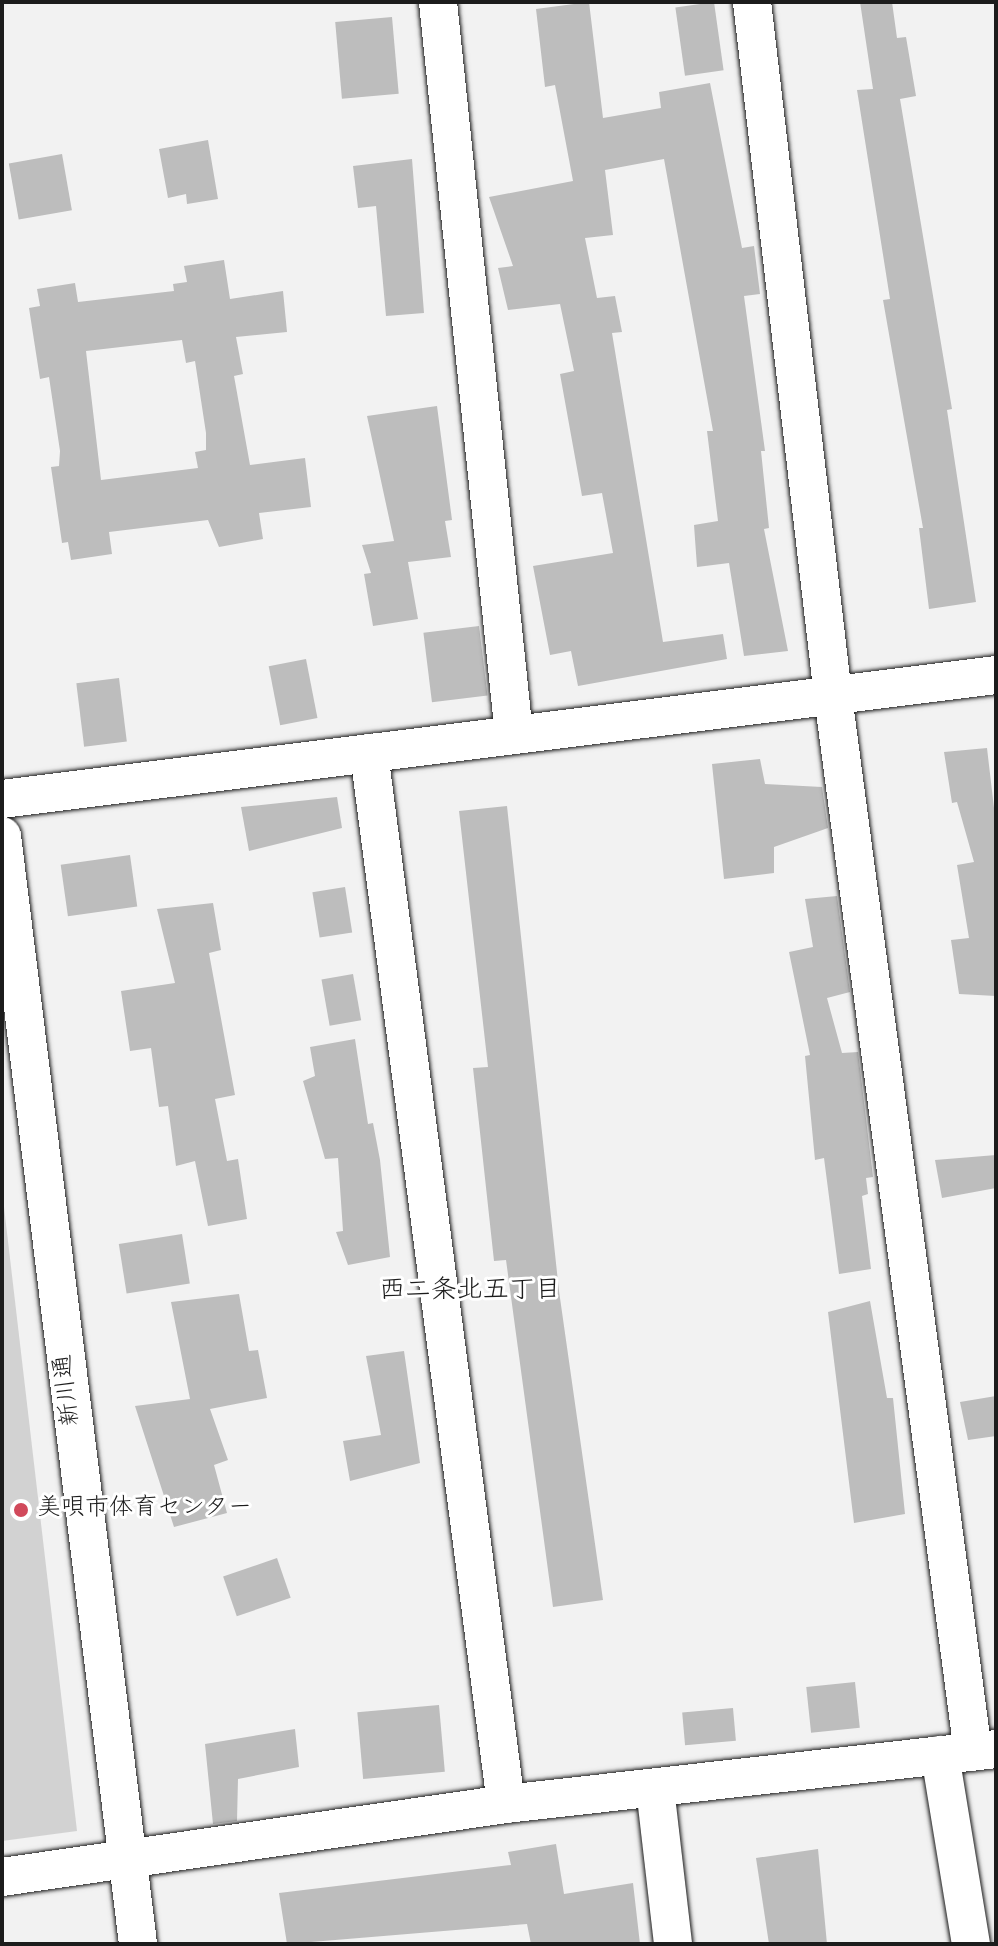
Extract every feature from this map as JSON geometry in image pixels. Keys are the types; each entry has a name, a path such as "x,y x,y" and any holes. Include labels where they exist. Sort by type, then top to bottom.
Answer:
{"street":[{"path":"438,2 514,735"},
{"path":"752,2 833,696 970,1752 971,1944"},
{"path":"2,799 996,675"},
{"path":"369,753 506,1804"},
{"name":"新川通","path":"2,836 138,1944"},
{"path":"2,1877 506,1804 970,1752"},
{"path":"655,1788 673,1944"}],"shaded area":[{"name":"美唄市体育センター","path":"2,1190 77,1831 2,1841"}],"building":[{"path":"589,2 603,118 661,108 659,92 710,83 742,248 754,246 760,294 744,296 765,451 761,451 769,528 764,529 788,651 744,656 729,563 697,567 694,525 718,521 707,431 713,431 664,159 605,170 613,235 585,238 597,298 615,296 622,332 612,333 663,642 723,634 727,659 578,686 571,651 550,655 533,566 613,553 602,493 582,496 560,374 574,371 560,304 508,310 498,268 513,266 489,197 573,181 555,85 545,87 536,9"},
{"path":"714,2 724,70 685,76 675,7"},
{"path":"860,2 892,2 897,38 906,37 916,96 900,99 952,409 947,410 976,602 929,609 919,528 923,528 883,300 890,299 857,90 873,89"},
{"path":"392,17 399,94 342,99 335,22"},
{"path":"208,140 218,199 187,204 186,194 168,198 159,149"},
{"path":"62,154 72,210 19,220 9,163"},
{"path":"412,159 424,313 386,316 376,206 358,208 353,166"},
{"path":"224,260 230,299 283,291 287,332 236,337 243,374 234,376 250,465 305,458 311,507 259,513 263,539 219,547 208,520 109,532 112,554 71,560 68,542 62,543 51,467 59,466 60,451 49,377 40,379 29,308 40,306 37,289 75,283 78,302 174,291 173,284 187,282 184,266","holes":["182,340 186,363 195,361 206,433 206,450 195,452 198,468 101,480 86,351"]},
{"path":"437,406 452,520 445,521 451,557 408,562 418,619 373,626 364,574 371,573 362,545 394,541 367,416"},
{"path":"479,626 488,695 432,702 423,633"},
{"path":"306,659 317,718 280,725 269,666"},
{"path":"119,678 127,742 84,747 76,683"},
{"path":"987,748 996,825 996,996 959,994 951,940 969,938 957,865 974,862 957,802 952,803 944,752"},
{"path":"760,759 765,784 822,787 828,828 774,847 774,873 724,879 712,764"},
{"path":"337,797 342,828 249,851 241,807"},
{"path":"507,806 559,1291 603,1600 553,1607 506,1260 494,1261 473,1068 488,1067 459,811"},
{"path":"130,855 137,906 68,916 61,865"},
{"path":"345,887 352,932 320,938 312,892"},
{"path":"837,896 850,992 827,998 842,1053 858,1052 873,1177 866,1178 868,1194 862,1196 871,1269 839,1274 824,1158 815,1160 805,1056 810,1055 789,952 813,947 805,899"},
{"path":"213,903 221,950 209,953 235,1095 215,1099 227,1161 238,1159 247,1219 208,1226 195,1161 176,1166 168,1106 159,1107 151,1048 130,1051 121,991 175,983 157,909"},
{"path":"353,974 361,1020 330,1026 321,980"},
{"path":"355,1039 368,1124 373,1123 380,1160 390,1257 348,1265 336,1232 343,1231 338,1158 325,1159 303,1081 315,1076 310,1047"},
{"path":"996,1155 996,1188 942,1198 935,1160"},
{"path":"182,1234 190,1283 127,1293 119,1244"},
{"path":"239,1294 249,1351 258,1350 267,1398 210,1409 228,1460 214,1465 227,1513 174,1527 135,1406 190,1399 171,1302"},
{"path":"870,1301 887,1398 893,1398 905,1514 854,1523 828,1312"},
{"path":"404,1351 420,1463 350,1481 343,1441 381,1435 366,1356"},
{"path":"996,1396 996,1436 968,1440 960,1402"},
{"path":"277,1558 291,1598 237,1616 223,1577"},
{"path":"855,1682 860,1728 811,1733 806,1687"},
{"path":"439,1705 445,1772 363,1779 357,1712"},
{"path":"733,1708 736,1741 685,1745 682,1712"},
{"path":"295,1729 299,1767 238,1779 237,1821 213,1824 205,1744"},
{"path":"556,1844 564,1894 633,1883 640,1944 531,1944 527,1924 287,1944 279,1893 511,1865 508,1852"},
{"path":"818,1849 827,1944 769,1944 756,1858"}],"place":[{"name":"美唄市体育センター","path":"21,1510"}],"district":[{"name":"西二条北五丁目","path":"470,1293"}]}
